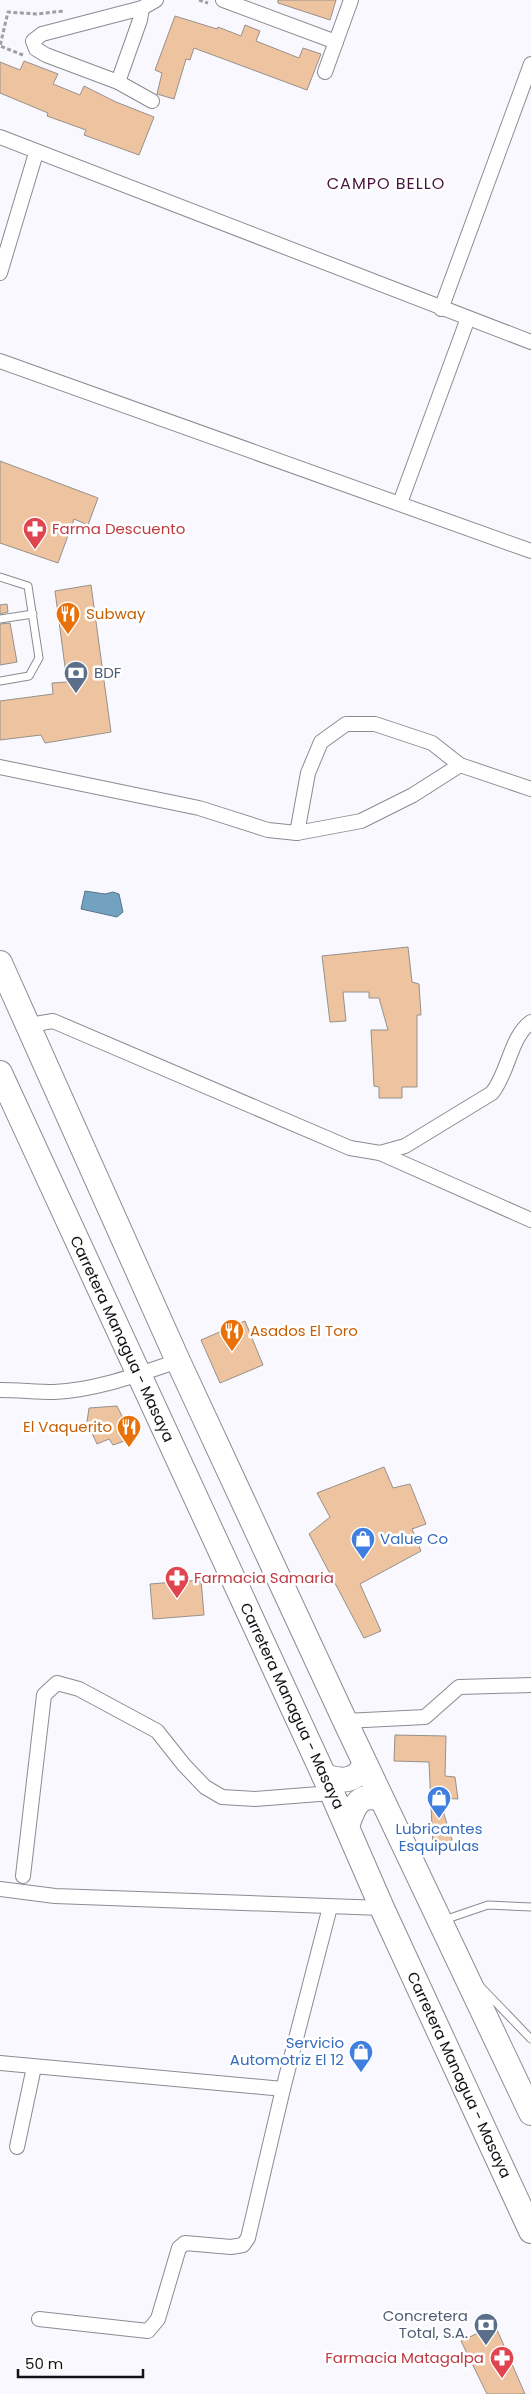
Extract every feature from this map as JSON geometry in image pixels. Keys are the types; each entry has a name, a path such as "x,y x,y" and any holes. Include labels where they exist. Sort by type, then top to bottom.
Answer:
{"highway":[{"path":"0,963 178,1360 365,1765 531,2113"},
{"name":"Carretera Managua - Masaya","path":"0,1073 328,1784 382,1908 531,2231"},
{"path":"328,1784 338,1780 352,1779 360,1773 365,1765"},
{"path":"347,1826 352,1812 362,1799 371,1796 381,1799"}],"street":[{"path":"152,101 118,82 46,55 36,49 33,41 42,34 142,8 156,0"},
{"path":"223,0 336,42"},
{"path":"325,72 351,0"},
{"path":"118,82 138,28 142,8"},
{"path":"441,309 531,64"},
{"path":"0,137 36,153 531,342"},
{"path":"0,274 36,153"},
{"path":"400,503 468,318"},
{"path":"0,361 531,551"},
{"path":"297,833 308,773 322,742 346,724 375,724 432,743 460,765 531,789"},
{"path":"0,767 199,808 268,830 297,833 360,821 413,795 460,765"},
{"path":"29,1025 53,1021 350,1148 380,1153 531,1220"},
{"path":"380,1153 405,1146 492,1092 501,1081 519,1034 531,1022"},
{"path":"0,1390 63,1391 89,1387 138,1375 178,1360"},
{"path":"23,1876 44,1695 57,1682 80,1689 157,1730 184,1766 205,1787 222,1797 255,1799 328,1784"},
{"path":"345,1721 425,1717 459,1687 531,1685"},
{"path":"0,1888 55,1896 382,1908"},
{"path":"39,2319 148,2331 158,2320 179,2248 185,2243 231,2248 243,2245 248,2238 283,2088 330,1907"},
{"path":"0,2064 283,2088"},
{"path":"17,2147 34,2067"}],"lane":[{"path":"0,577 28,586 39,658 28,676 0,681"},
{"path":"0,619 33,614"},
{"path":"440,1922 488,1905 531,1907"},
{"path":"463,1967 531,2039"}],"path":[{"path":"28,56 0,46 8,12 36,14 66,11"}],"water":[{"path":"85,891 119,894 123,912 117,917 81,909"}],"building":[{"path":"278,0 336,0 330,20 278,3"},
{"path":"175,16 217,29 218,27 241,36 245,25 260,31 256,41 299,58 303,48 321,54 307,90 194,48 190,60 186,59 174,99 157,94 162,73 155,70"},
{"path":"24,61 58,74 53,84 80,95 84,86 116,102 154,117 139,155 84,135 86,130 47,116 48,113 0,93 0,62 20,70"},
{"path":"0,461 98,498 88,525 74,519 58,563 0,543"},
{"path":"91,585 111,732 45,743 41,735 0,740 0,701 53,694 52,683 67,682 55,591"},
{"path":"7,604 8,612 0,614 0,605"},
{"path":"10,623 17,662 0,665 0,624"},
{"path":"408,947 412,982 419,984 421,1015 417,1015 417,1087 402,1087 402,1098 379,1098 379,1087 374,1086 371,1030 388,1030 379,998 369,998 369,992 343,992 346,1021 330,1022 322,956"},
{"name":"Asados El Toro","path":"245,1321 263,1365 220,1383 201,1340"},
{"path":"117,1406 133,1438 113,1445 109,1439 97,1444 87,1422 89,1408"},
{"name":"Value Co","path":"384,1467 393,1488 410,1484 426,1524 412,1529 421,1551 360,1584 381,1631 364,1638 309,1534 330,1517 317,1493"},
{"name":"Farmacia Samaria","path":"201,1580 204,1615 153,1619 150,1584"},
{"path":"395,1735 446,1736 445,1776 455,1777 458,1799 439,1798 452,1840 433,1848 429,1762 394,1761"},
{"path":"495,2325 525,2394 487,2394 461,2341"}],"place":[{"name":"Farma Descuento","path":"35,550"},
{"name":"Subway","path":"68,635"},
{"name":"BDF","path":"76,694"},
{"name":"Asados El Toro","path":"232,1352"},
{"name":"El Vaquerito","path":"129,1448"},
{"name":"Value Co","path":"363,1560"},
{"name":"Farmacia Samaria","path":"177,1599"},
{"name":"Lubricantes Esquipulas","path":"439,1819"},
{"name":"Servicio Automotriz El 12","path":"361,2073"},
{"name":"Concretera Total, S.A.","path":"486,2346"},
{"name":"Farmacia Matagalpa","path":"502,2379"}],"district":[{"name":"CAMPO BELLO","path":"386,183"}]}
